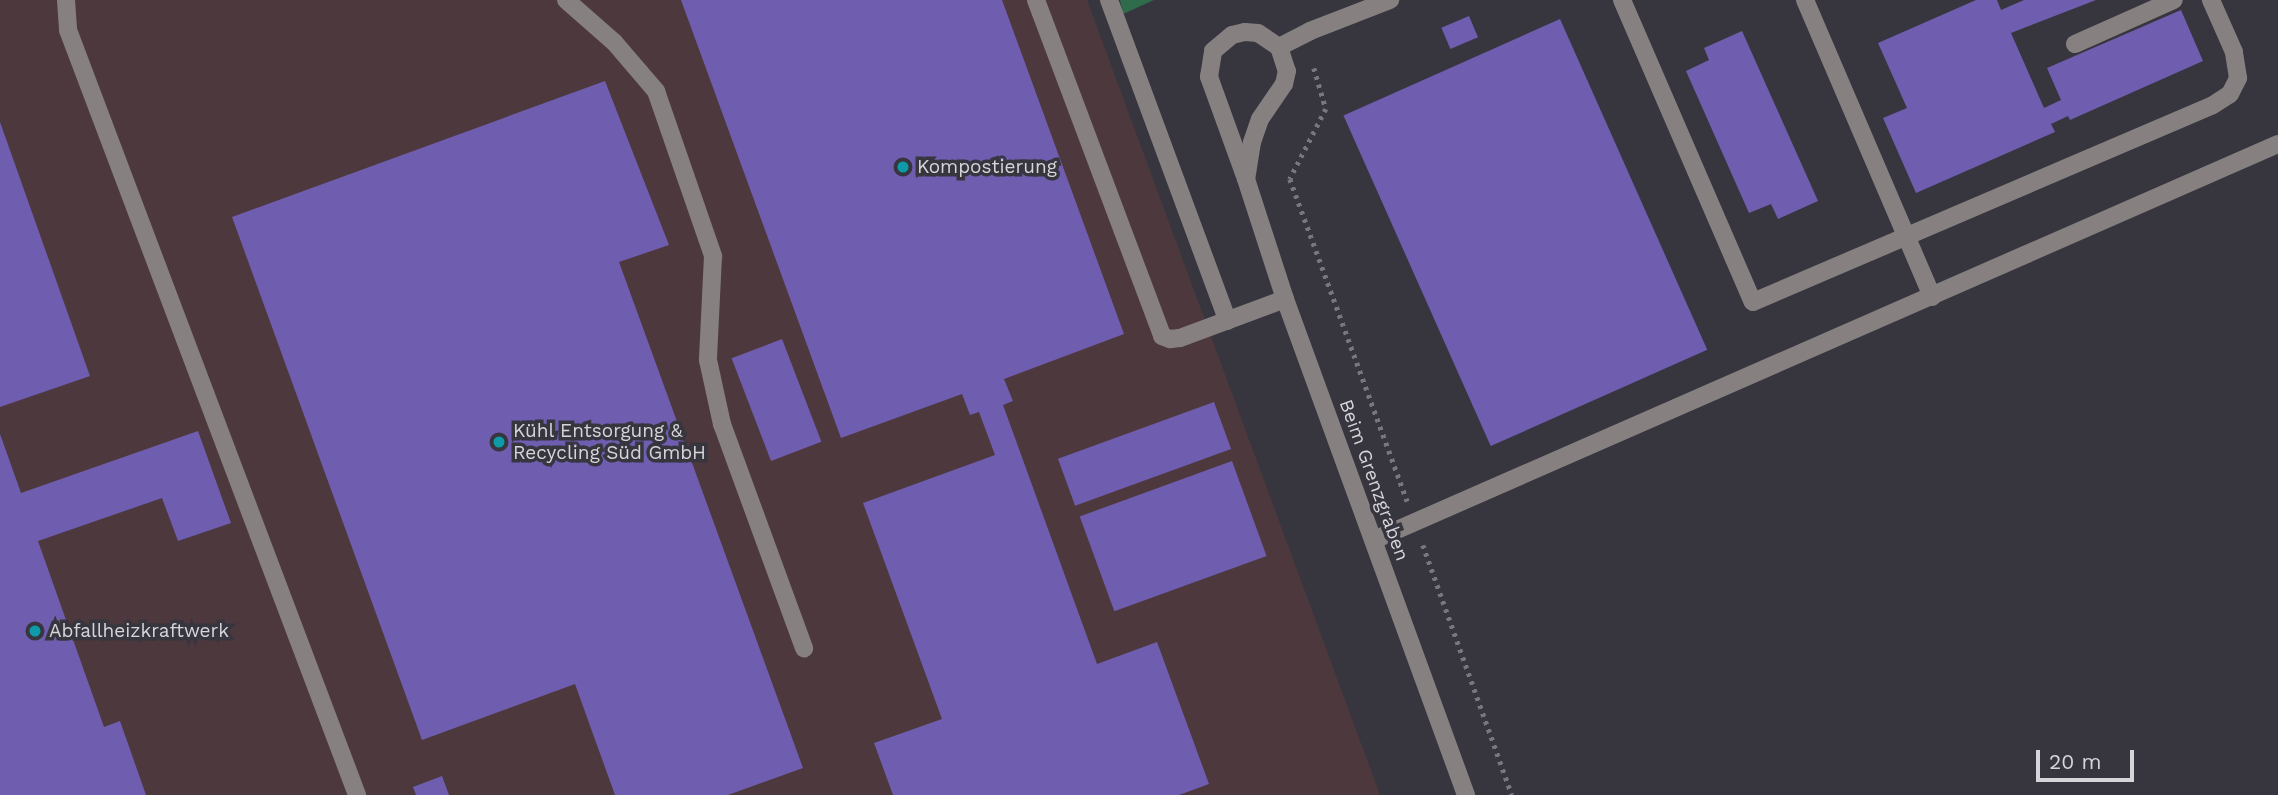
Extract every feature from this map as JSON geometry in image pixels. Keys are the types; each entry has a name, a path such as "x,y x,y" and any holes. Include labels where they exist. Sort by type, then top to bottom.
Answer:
{"street":[{"path":"66,0 68,30 357,795"},
{"path":"566,0 614,42 656,91 713,256 708,360 722,424 803,648"},
{"path":"1036,0 1161,336 1170,339 1286,299"},
{"path":"1109,0 1228,321"},
{"path":"1279,47 1391,0"},
{"path":"1622,0 1753,302 2231,94 2238,78 2234,52 2211,0"},
{"path":"1805,0 1932,297"},
{"path":"2075,44 2174,0"},
{"name":"Beim Grenzgraben","path":"1247,179 1252,142 1260,119 1284,84 1287,71 1279,47 1258,33 1245,32 1222,41 1209,64 1212,90 1247,179 1286,299 1466,795"},
{"path":"1374,540 2278,144"}],"path":[{"path":"1304,35 1326,109 1290,179 1512,795"}],"shaded area":[{"path":"0,0 1087,0 1380,795 0,795"}],"green space":[{"path":"1120,0 1154,0 1123,14"}],"building":[{"name":"Kompostierung","path":"681,0 1002,0 1124,334 1004,379 1013,401 1003,405 1097,664 1157,642 1209,784 1179,795 893,795 874,743 942,719 863,503 995,455 979,412 970,415 962,394 841,438"},
{"path":"1976,0 1997,0 2001,10 2024,0 2096,0 2011,33 2044,108 2061,100 2047,68 2181,10 2203,61 2070,120 2068,116 2051,124 2055,132 1916,193 1883,118 1907,108 1878,43"},
{"path":"1469,16 1478,37 1450,49 1441,28"},
{"path":"1560,19 1707,350 1491,446 1343,115"},
{"path":"1742,31 1818,201 1778,219 1771,204 1749,213 1686,71 1709,60 1704,48"},
{"name":"Kühl Entsorgung & Recycling Süd GmbH","path":"605,81 669,245 619,262 803,768 728,795 615,795 575,684 422,740 232,217"},
{"path":"0,122 90,376 0,407"},
{"path":"782,339 821,442 771,461 732,358"},
{"path":"1214,402 1231,449 1075,506 1058,459"},
{"name":"Abfallheizkraftwerk","path":"198,431 231,523 178,541 162,498 38,541 104,727 120,721 146,795 0,795 0,434 21,493"},
{"path":"1232,461 1267,556 1114,611 1080,516"},
{"path":"442,776 449,795 416,795 413,787"}],"place":[{"name":"Kompostierung","path":"903,167"},
{"name":"Kühl Entsorgung & Recycling Süd GmbH","path":"499,442"},
{"name":"Abfallheizkraftwerk","path":"35,631"}]}
